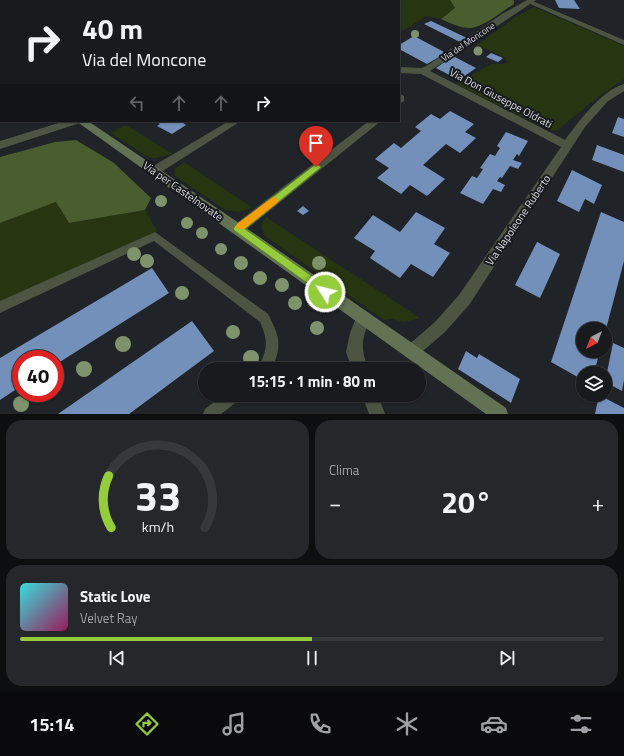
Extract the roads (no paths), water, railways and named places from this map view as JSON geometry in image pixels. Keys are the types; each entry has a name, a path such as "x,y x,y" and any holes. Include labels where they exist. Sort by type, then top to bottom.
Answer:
{"street":[{"name":"Via del Moncone","path":"423,71 528,1"},
{"path":"400,70 423,71"},
{"name":"Via Don Giuseppe Oldrati","path":"423,71 567,146"},
{"name":"Via Napoleone Ruberto","path":"411,352 440,327 464,300 581,125 604,100 624,87"},
{"path":"0,145 73,122"},
{"name":"Via per Castelnovate","path":"82,122 238,229 500,414"},
{"path":"154,171 232,122"},
{"path":"238,229 375,122"},
{"path":"358,362 354,352 363,318"},
{"path":"373,402 377,414"}],"lane":[{"path":"528,1 624,43"},
{"path":"0,307 155,236 264,318 273,335 274,350 268,362"},
{"path":"210,414 225,402"}]}
